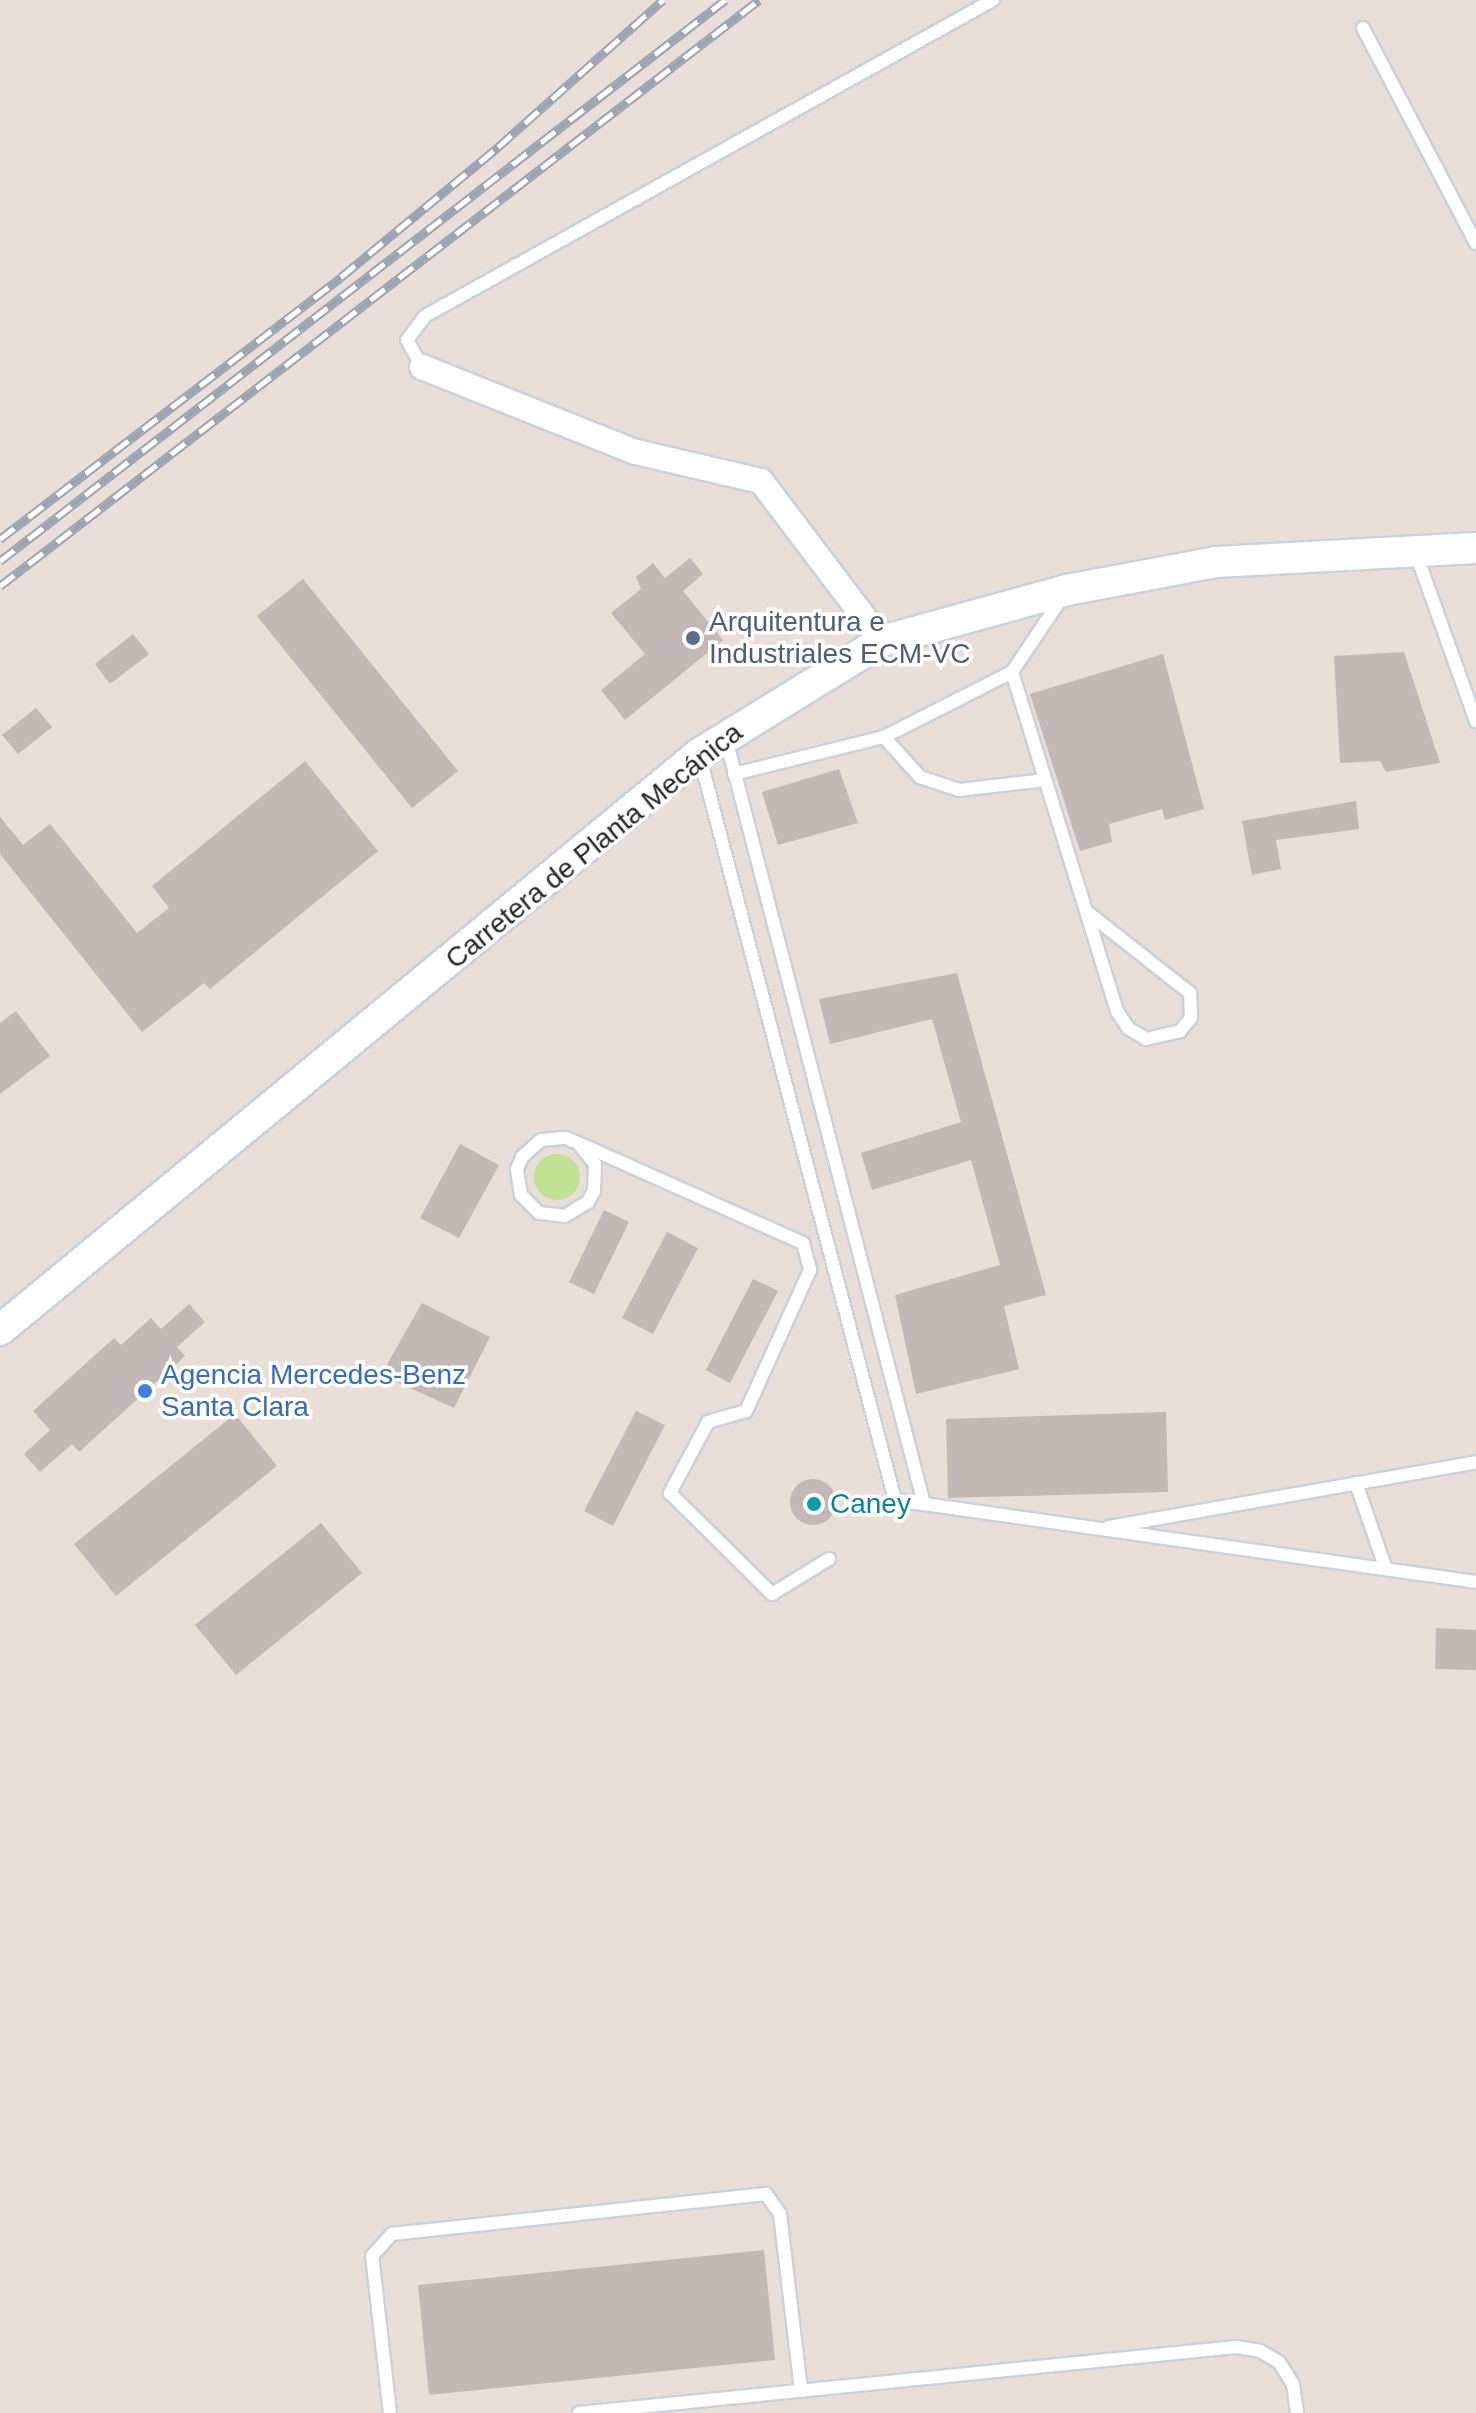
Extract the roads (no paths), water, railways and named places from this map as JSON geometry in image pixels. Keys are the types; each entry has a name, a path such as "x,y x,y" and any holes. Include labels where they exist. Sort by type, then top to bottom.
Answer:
{"street":[{"path":"422,367 636,452 761,481 882,641"},
{"name":"Carretera de Planta Mecánica","path":"0,1330 699,754 882,641 1067,590 1216,562 1414,548 1476,548"}],"lane":[{"path":"422,367 407,340 425,316 993,0"},
{"path":"1363,28 1476,243"},
{"path":"1414,548 1476,721"},
{"path":"734,774 884,737 1012,672 1067,590"},
{"path":"1012,672 1087,912 1128,1028 1146,1039 1180,1031 1191,1018 1190,993 1087,912"},
{"path":"725,736 924,1504"},
{"path":"884,737 920,777 959,790 1045,780"},
{"path":"699,754 895,1500 1476,1582"},
{"path":"578,1143 595,1164 594,1191 588,1202 565,1216 539,1213 521,1195 517,1169 522,1157 541,1140 566,1138 578,1143 803,1243 810,1270 746,1411 708,1422 670,1493 772,1594 829,1559"},
{"path":"1098,1529 1476,1462"},
{"path":"1356,1483 1386,1569"},
{"path":"390,2413 372,2256 392,2234 766,2194 780,2214 801,2391"},
{"path":"579,2413 1236,2347 1260,2351 1279,2362 1293,2384 1297,2413"}],"railway":[{"path":"0,539 341,277 498,147 663,0"},
{"path":"0,561 725,0"},
{"path":"0,586 759,0"}],"place":[{"name":"Arquitentura e Industriales ECM-VC","path":"693,638"},
{"name":"Agencia Mercedes-Benz Santa Clara","path":"145,1391"},
{"name":"Caney","path":"814,1504"}]}
